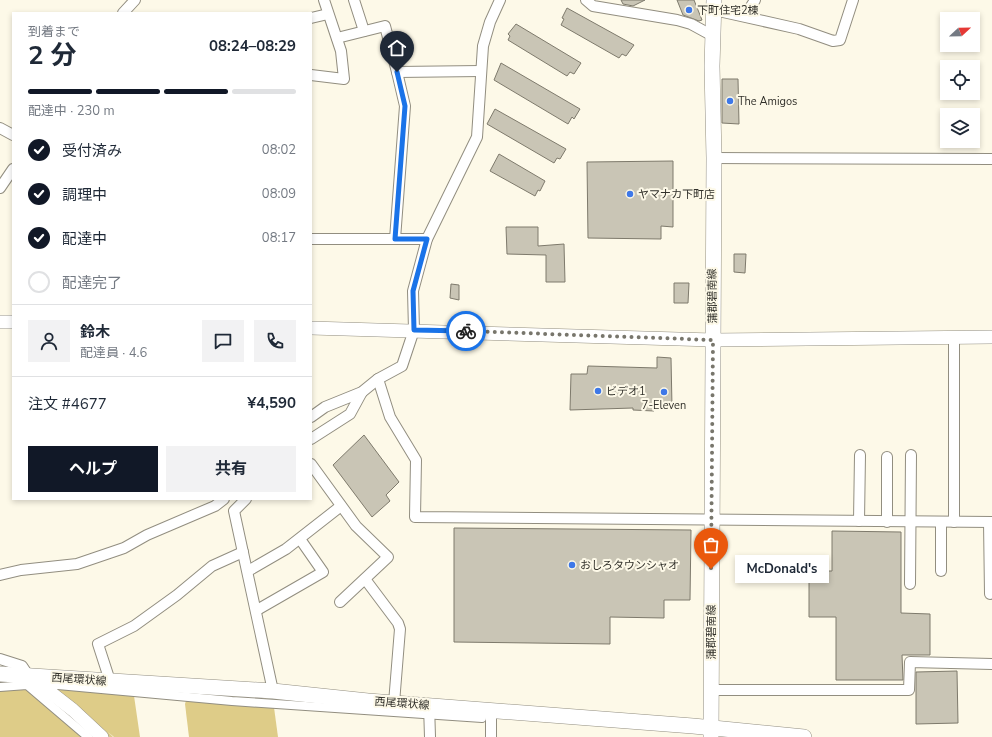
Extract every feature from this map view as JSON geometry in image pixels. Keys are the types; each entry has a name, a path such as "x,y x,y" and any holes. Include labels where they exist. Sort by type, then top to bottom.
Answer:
{"main road":[{"name":"蒲郡碧南線","path":"711,732 714,5"},
{"name":"西尾環状線","path":"0,674 273,691 394,703 429,709 711,732 804,737"}],"street":[{"path":"312,75 344,79 341,50 324,0"},
{"path":"354,0 364,31"},
{"path":"312,416 325,407 362,392 378,379 402,366 414,330 413,291 427,239 477,137 481,71 485,38 500,0"},
{"path":"586,0 593,6 677,20 691,24 713,36"},
{"path":"745,16 755,0"},
{"path":"714,5 745,16 799,29 833,41 840,40 853,0"},
{"path":"124,12 133,1"},
{"path":"312,18 328,14"},
{"path":"337,38 385,26 405,106 395,239"},
{"path":"397,72 481,71"},
{"path":"0,128 12,134"},
{"path":"714,158 992,159"},
{"path":"0,188 12,170"},
{"path":"312,239 427,239"},
{"path":"0,322 12,322"},
{"path":"312,328 713,340 992,337"},
{"path":"954,338 954,522"},
{"path":"378,379 390,417 416,460 415,518 991,522 990,594"},
{"path":"312,438 350,414 362,392"},
{"path":"859,521 860,455"},
{"path":"910,584 911,455"},
{"path":"887,457 887,522"},
{"path":"312,465 356,526 388,557 340,602"},
{"path":"0,575 21,570 77,564 124,548 147,535 215,506 223,500"},
{"path":"245,500 234,511 257,610 273,691"},
{"path":"248,571 286,549 341,506"},
{"path":"941,522 941,571"},
{"path":"257,610 323,572 300,539"},
{"path":"110,681 98,644 134,626 177,595 212,566 243,552"},
{"path":"365,579 398,623 400,629 394,703"},
{"path":"0,659 22,666 28,675 73,710 102,737"},
{"path":"710,690 909,690 910,662 992,664"},
{"path":"107,737 47,684 232,701 429,709 430,737"},
{"path":"0,687 27,685 88,737"},
{"path":"487,714 491,737"}],"shaded area":[{"path":"0,681 133,689 140,737 114,737 108,732 113,737 0,737"},
{"path":"188,694 273,700 278,737 189,737 185,704"}],"building":[{"path":"621,0 645,0 633,6 623,4"},
{"name":"下町住宅2棟","path":"677,0 694,0 702,20 699,21 683,15"},
{"path":"567,8 634,45 626,56 622,54 619,58 561,25 564,19 562,18"},
{"path":"516,24 581,63 574,74 570,72 567,76 508,40 510,36 508,34"},
{"path":"501,63 580,109 574,119 572,117 568,124 494,80"},
{"name":"The Amigos","path":"722,79 738,79 739,124 722,123"},
{"path":"495,109 566,149 560,159 557,158 554,163 487,124"},
{"path":"499,154 545,181 540,191 538,190 535,196 490,171"},
{"name":"ヤマナカ下町店","path":"673,161 673,227 661,226 661,239 588,238 587,162"},
{"path":"506,227 538,227 538,246 564,244 565,282 546,282 546,255 507,254"},
{"path":"734,254 746,254 745,273 734,272"},
{"path":"674,283 689,283 688,303 674,303"},
{"path":"451,284 459,285 459,300 450,298"},
{"path":"657,357 671,358 672,407 654,407 654,411 633,410 633,408 570,410 571,374 587,374 588,366 657,368"},
{"path":"364,435 399,482 386,495 390,501 372,517 333,465"},
{"name":"おしろタウンシャオ","path":"454,528 691,530 690,600 664,600 664,618 610,617 610,644 454,642"},
{"path":"832,531 901,532 901,613 930,614 930,655 902,655 903,680 836,680 836,617 809,617 809,571 832,571"},
{"path":"957,671 958,723 916,724 916,672"}],"way so far":[{"path":"466,331 713,340 711,569"}],"place":[{"name":"下町住宅2棟","path":"689,10"},
{"name":"The Amigos","path":"730,101"},
{"name":"ヤマナカ下町店","path":"630,194"},
{"name":"ビデオ1","path":"598,391"},
{"name":"7-Eleven","path":"664,392"},
{"name":"おしろタウンシャオ","path":"572,565"},
{"name":"McDonald's","path":"711,569"}],"route":[{"path":"397,72 405,106 395,239 427,239 413,291 414,330 466,331"}]}
